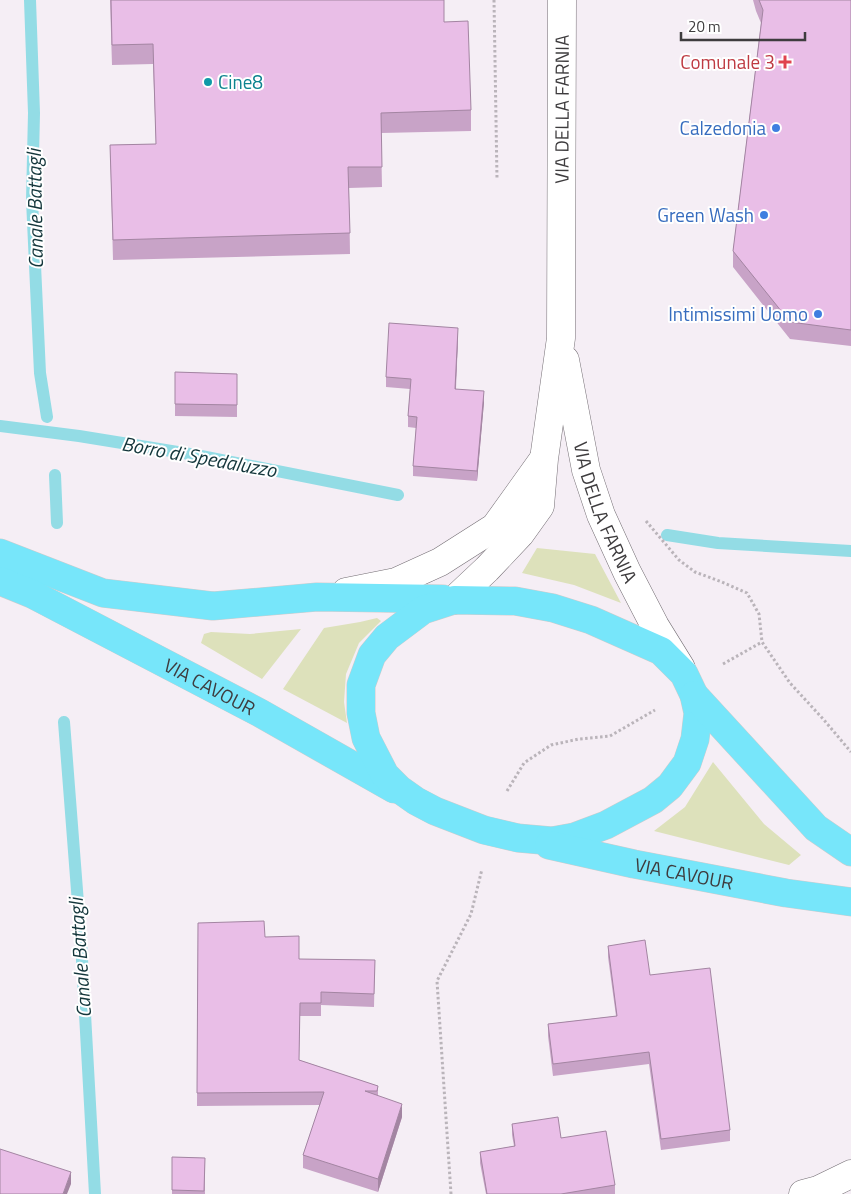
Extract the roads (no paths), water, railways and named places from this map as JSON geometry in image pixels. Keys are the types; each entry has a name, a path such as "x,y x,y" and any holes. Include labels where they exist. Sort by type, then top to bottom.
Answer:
{"main road":[{"name":"VIA CAVOUR","path":"0,553 103,593 213,606 317,598 515,601 553,608 591,620 662,651 816,828 851,852"},
{"name":"VIA CAVOUR","path":"0,581 32,594 260,713 435,811 484,830 653,868 786,893 851,902"},
{"name":"VIA CAVOUR","path":"416,801 399,789 385,775 366,738 361,713 361,685 372,655 387,637 423,610 454,600"},
{"name":"VIA CAVOUR","path":"518,838 552,841 574,837 606,825 653,800 670,786 688,763 695,739 698,713 689,684"}],"street":[{"name":"VIA DELLA FARNIA","path":"454,600 487,570 520,534 540,506 544,459 561,338 562,0"},
{"name":"VIA DELLA FARNIA","path":"561,338 586,470 601,514 627,572 655,626 689,684"},
{"name":"VIA DELLA FARNIA","path":"317,598 396,582 440,562 495,527 544,459"},
{"path":"803,1194 818,1190 851,1174"}],"waterway":[{"name":"Canale Battagli","path":"30,0 34,113 32,200 40,373 47,417"},
{"name":"Borro di Spedaluzzo","path":"0,426 79,436 196,455 398,495"},
{"name":"Canale Battagli","path":"55,475 57,523"},
{"name":"Borro di Spedaluzzo","path":"667,535 718,543 851,551"},
{"name":"Canale Battagli","path":"64,722 81,942 95,1194"}],"place":[{"name":"Comunale 3","path":"785,62"},
{"name":"Cine8","path":"208,82"},
{"name":"Calzedonia","path":"776,128"},
{"name":"Green Wash","path":"764,215"},
{"name":"Intimissimi Uomo","path":"818,314"}]}
